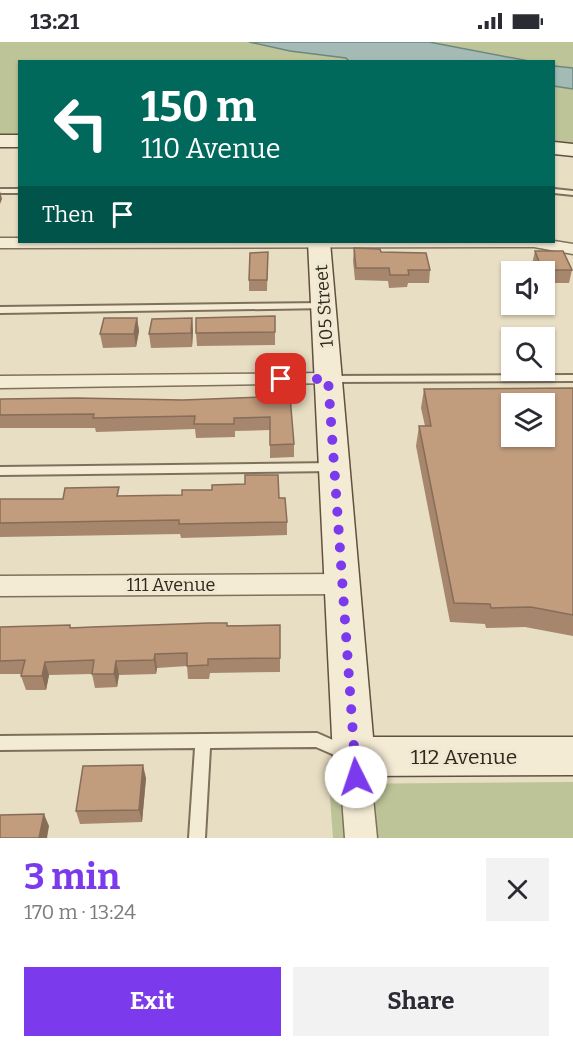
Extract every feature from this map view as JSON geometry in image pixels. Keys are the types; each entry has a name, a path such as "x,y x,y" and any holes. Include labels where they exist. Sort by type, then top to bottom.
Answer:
{"street":[{"path":"0,141 18,141"},
{"path":"555,148 573,150"},
{"path":"0,243 18,243"},
{"name":"105 Street","path":"319,243 326,306 328,379 361,838"},
{"path":"540,243 573,249"},
{"path":"0,382 328,379"},
{"name":"111 Avenue","path":"0,586 343,584"},
{"name":"112 Avenue","path":"354,757 573,756"}],"lane":[{"path":"0,191 18,191"},
{"path":"555,191 573,194"},
{"path":"0,310 326,306"},
{"path":"328,379 573,378"},
{"path":"0,471 334,467"},
{"path":"0,742 317,740 354,757"},
{"path":"197,838 202,741"}],"green space":[{"path":"0,42 573,42 573,152 555,149 555,60 18,60 18,142 0,142"},
{"path":"573,782 573,838 333,838 329,784"}],"water":[{"path":"249,42 429,42 524,60 348,60"},
{"path":"555,66 573,68 573,89 555,86"}],"building":[{"path":"354,248 380,249 381,252 426,253 430,270 408,270 409,275 390,275 389,268 356,268"},
{"path":"535,251 563,251 572,270 555,270 555,261 539,261"},
{"path":"268,252 267,280 249,280 250,253"},
{"path":"275,316 275,332 196,333 196,318"},
{"path":"104,318 137,318 134,334 100,334"},
{"path":"192,318 191,333 149,334 152,319"},
{"path":"573,388 573,615 531,607 491,608 490,604 454,603 419,426 431,426 424,389"},
{"path":"290,396 294,444 270,445 270,417 234,418 234,424 194,424 195,416 93,418 94,414 0,415 0,399 183,400"},
{"path":"245,475 278,475 279,498 285,498 287,522 179,524 179,520 0,523 0,499 63,499 65,488 119,487 117,496 182,495 182,490 212,490 212,485 245,484"},
{"path":"227,623 227,626 280,625 280,658 208,659 208,665 187,666 187,653 155,654 154,660 116,661 114,674 92,674 94,660 45,662 42,676 21,676 25,660 0,661 0,627 70,625 70,628"},
{"path":"143,765 139,810 76,811 83,766"},
{"path":"44,814 39,838 0,838 0,815"}],"route":[{"path":"281,379 328,379 356,777"}]}
